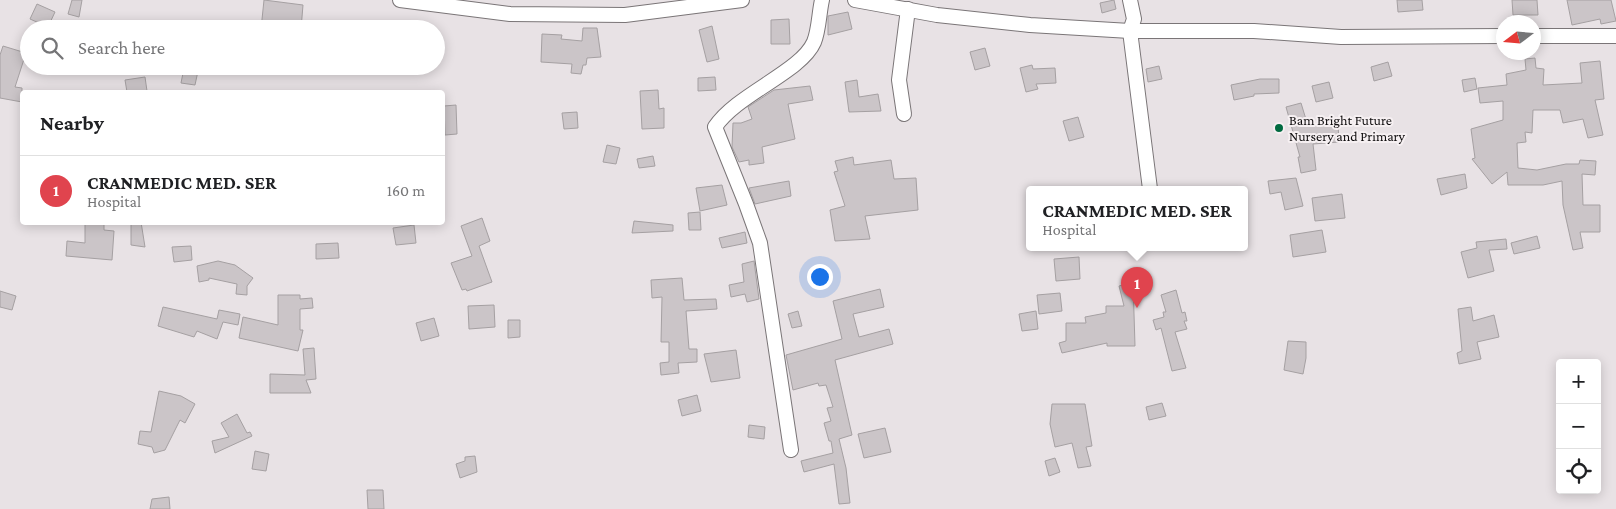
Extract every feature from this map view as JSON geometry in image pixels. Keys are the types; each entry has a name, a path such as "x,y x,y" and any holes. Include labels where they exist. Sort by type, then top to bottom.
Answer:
{"street":[{"path":"400,0 510,14 591,15 625,15 742,0"},
{"path":"791,450 760,243 714,127 723,114 756,89 795,64 814,43 822,0"},
{"path":"855,0 937,15 1030,25 1130,31 1254,31 1340,37 1496,36"},
{"path":"1130,0 1134,19 1130,31 1150,186"},
{"path":"904,114 899,80 908,9"},
{"path":"1541,36 1616,36"}],"building":[{"path":"72,0 82,0 79,17 68,14"},
{"path":"264,0 303,5 302,20 262,20"},
{"path":"1114,0 1116,9 1102,13 1100,3"},
{"path":"1397,0 1422,0 1423,10 1398,12"},
{"path":"1512,0 1537,0 1538,15 1513,15"},
{"path":"1567,0 1611,0 1616,21 1601,24 1600,19 1572,25"},
{"path":"37,4 55,12 51,20 30,19"},
{"path":"848,12 852,29 828,35 828,16"},
{"path":"789,19 790,44 771,44 771,20"},
{"path":"712,26 719,59 707,62 699,30"},
{"path":"583,28 597,28 601,57 587,58 586,65 583,65 581,74 571,73 572,64 541,62 542,34 562,35 561,39 582,41"},
{"path":"3,46 20,51 20,72 15,87 22,88 20,90 20,102 0,98 0,55"},
{"path":"985,48 990,66 975,70 970,52"},
{"path":"1525,60 1535,60 1536,68 1544,69 1543,85 1582,83 1580,63 1600,61 1604,99 1595,100 1603,135 1588,138 1583,119 1563,123 1560,110 1533,110 1532,133 1525,132 1526,142 1517,143 1518,168 1537,170 1566,164 1579,164 1580,160 1596,161 1595,175 1582,174 1583,205 1600,205 1600,232 1580,232 1583,248 1573,250 1563,205 1562,181 1543,185 1508,185 1507,172 1492,184 1472,159 1475,158 1471,129 1503,120 1503,101 1480,103 1478,88 1507,85 1506,74 1526,70"},
{"path":"1388,62 1392,76 1374,81 1371,67"},
{"path":"1032,65 1033,69 1055,68 1056,83 1036,84 1038,89 1026,92 1020,68"},
{"path":"1159,66 1162,79 1148,82 1146,69"},
{"path":"183,75 197,75 195,85 181,83"},
{"path":"145,77 147,90 127,90 125,80"},
{"path":"715,77 716,90 698,91 698,78"},
{"path":"1475,78 1477,89 1464,92 1462,80"},
{"path":"1260,79 1279,79 1279,93 1254,94 1254,96 1234,100 1231,85"},
{"path":"857,80 859,97 878,94 881,111 849,112 845,82"},
{"path":"1329,82 1333,98 1316,102 1312,86"},
{"path":"810,86 813,100 788,104 795,139 762,147 764,163 749,165 749,160 739,162 732,147 733,123 741,123 752,119 748,107 774,90"},
{"path":"658,90 659,109 664,108 664,128 642,129 640,91"},
{"path":"1301,103 1308,126 1338,124 1339,142 1313,144 1316,170 1301,173 1298,157 1300,157 1286,107"},
{"path":"456,105 457,134 445,135 445,106"},
{"path":"577,112 578,128 564,129 562,113"},
{"path":"1078,117 1084,137 1069,141 1063,121"},
{"path":"607,145 620,148 616,164 603,162"},
{"path":"653,156 655,166 639,168 637,159"},
{"path":"853,157 854,165 891,160 894,179 916,178 918,210 865,216 870,239 835,241 830,210 845,206 834,172 838,171 835,161"},
{"path":"1465,174 1467,188 1441,195 1437,179"},
{"path":"1296,178 1303,206 1285,210 1281,192 1270,194 1268,181"},
{"path":"789,181 791,196 755,204 749,188"},
{"path":"722,185 727,205 700,211 696,188"},
{"path":"1342,194 1345,218 1315,221 1312,198"},
{"path":"700,212 701,230 689,230 688,213"},
{"path":"482,218 490,241 479,246 492,282 467,291 466,289 462,290 451,263 472,256 461,226"},
{"path":"634,221 673,225 673,231 632,233"},
{"path":"85,225 104,225 104,230 114,231 112,260 66,256 67,241 85,243"},
{"path":"131,225 141,225 145,247 131,245"},
{"path":"414,225 416,243 396,245 393,228"},
{"path":"1322,230 1326,252 1293,257 1290,235"},
{"path":"745,232 747,243 722,248 719,238"},
{"path":"1537,236 1540,248 1514,254 1511,243"},
{"path":"1506,239 1507,249 1489,250 1494,271 1468,278 1461,252 1477,248 1476,242"},
{"path":"338,243 339,258 316,259 316,244"},
{"path":"191,246 192,260 174,262 172,247"},
{"path":"1079,257 1080,279 1056,281 1054,259"},
{"path":"218,261 235,265 253,278 247,286 247,295 236,294 237,284 209,278 209,280 199,282 197,266"},
{"path":"754,261 759,299 747,302 745,294 731,297 729,285 744,282 742,264"},
{"path":"682,278 684,300 716,299 717,309 686,311 689,349 697,349 697,362 678,363 679,373 661,375 660,363 669,362 669,342 661,342 662,297 652,298 651,280"},
{"path":"1133,282 1135,346 1107,346 1107,343 1062,353 1059,343 1066,341 1066,323 1086,323 1085,317 1106,313 1106,306 1124,306 1119,286"},
{"path":"880,289 884,307 853,314 859,337 889,329 893,344 835,360 852,435 839,439 846,468 850,503 839,504 834,464 804,472 801,461 833,453 831,441 829,441 824,423 831,421 827,408 833,407 826,385 819,386 818,383 793,390 786,355 842,339 833,301"},
{"path":"1176,290 1182,313 1185,312 1187,321 1184,321 1187,329 1175,332 1186,368 1172,371 1161,328 1156,330 1153,320 1164,317 1163,312 1166,312 1161,295"},
{"path":"0,291 16,296 12,310 0,307"},
{"path":"1060,293 1062,311 1039,314 1037,295"},
{"path":"278,295 300,295 300,299 312,298 313,308 300,309 300,330 303,330 298,351 239,338 243,317 278,325"},
{"path":"494,305 495,327 469,329 468,306"},
{"path":"163,307 217,319 219,310 240,314 238,325 223,322 217,339 197,331 194,337 158,326"},
{"path":"1471,307 1473,321 1494,315 1499,337 1477,342 1481,359 1459,364 1457,353 1462,351 1458,309"},
{"path":"798,311 802,326 792,328 788,314"},
{"path":"1036,311 1038,329 1022,331 1019,314"},
{"path":"434,318 439,336 421,341 416,323"},
{"path":"508,320 520,320 520,337 508,338"},
{"path":"1288,341 1306,342 1303,374 1284,370"},
{"path":"314,348 316,379 306,380 311,393 270,393 270,374 305,375 303,349"},
{"path":"736,350 740,378 711,382 704,354"},
{"path":"159,391 181,396 195,404 185,423 180,420 165,450 154,453 152,447 138,444 140,431 151,432"},
{"path":"697,395 701,411 682,416 678,400"},
{"path":"1162,403 1166,416 1149,420 1146,407"},
{"path":"1052,404 1085,404 1092,446 1086,447 1091,466 1078,468 1072,443 1055,447 1050,424"},
{"path":"237,414 247,433 250,432 252,436 215,453 212,441 229,437 221,423"},
{"path":"749,425 765,427 764,439 748,437"},
{"path":"885,428 891,452 864,458 858,434"},
{"path":"255,451 269,454 266,471 252,469"},
{"path":"475,456 477,472 460,478 456,464 465,461 465,457"},
{"path":"1055,458 1060,472 1049,476 1045,461"},
{"path":"367,490 383,490 384,509 368,509"},
{"path":"169,497 170,509 150,509 152,499"}],"place":[{"name":"Bam Bright Future Nursery and Primary","path":"1279,128"},
{"name":"CRANMEDIC MED. SER","path":"1137,308"}]}
